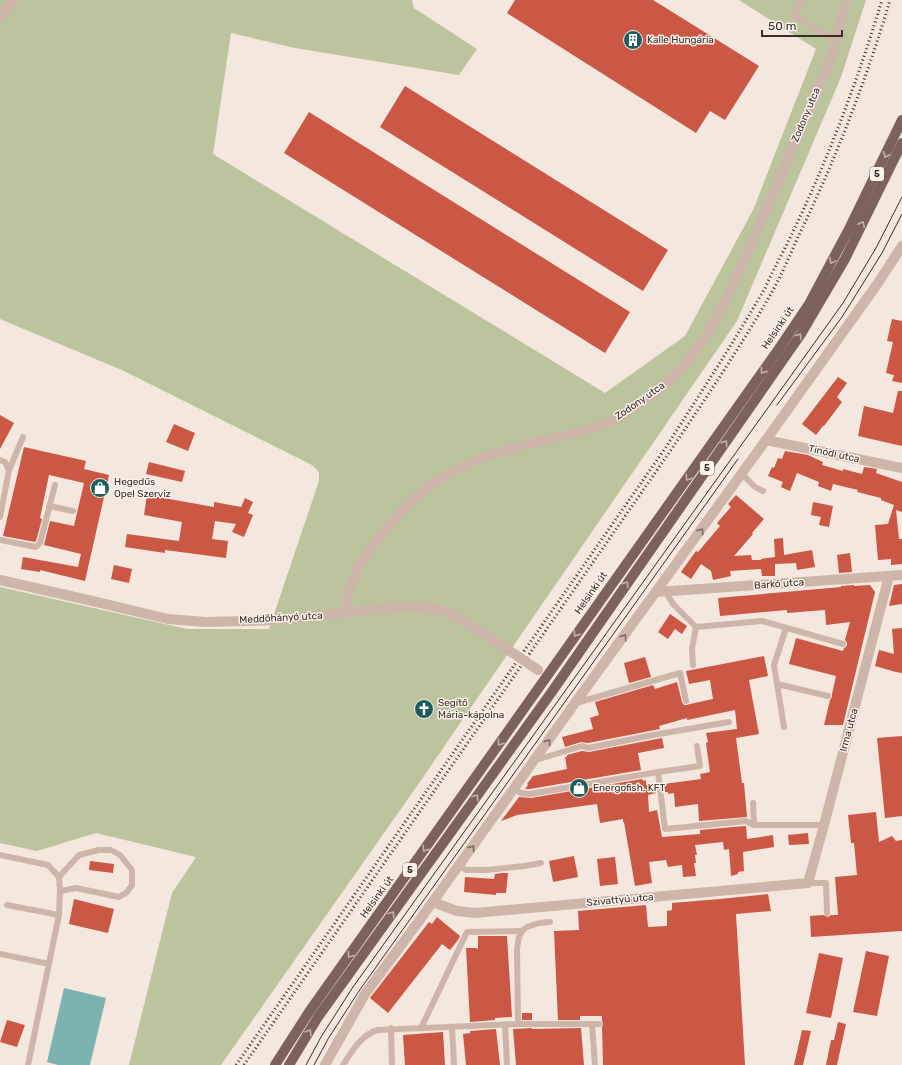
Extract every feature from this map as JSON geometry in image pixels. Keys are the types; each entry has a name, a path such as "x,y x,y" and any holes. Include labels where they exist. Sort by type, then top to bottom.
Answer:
{"main road":[{"name":"Helsinki út","path":"275,1065 309,1012 778,350 809,304 850,227 902,120"},
{"name":"5","path":"289,1065 318,1017 551,693 801,334 845,259 902,144"},
{"path":"551,693 547,676 556,676 564,673"}],"street":[{"path":"0,15 14,0"},
{"name":"Zodony utca","path":"347,613 347,598 360,564 384,530 406,506 431,484 446,474 478,459 520,446 588,430 609,422 629,411 656,392 683,367 708,332 722,308 751,245 832,56 846,0"},
{"path":"326,1065 365,994 536,760 575,703 661,592 742,474 878,283 902,246"},
{"name":"Tinódi utca","path":"766,440 902,468"},
{"name":"Barkó utca","path":"661,592 902,575"},
{"name":"Irma utca","path":"808,883 824,825 867,647 888,576"},
{"name":"Meddőhányó utca","path":"0,580 168,619 206,622 281,620 397,607 434,609 447,612 457,617 547,676"},
{"name":"Szivattyú utca","path":"433,902 457,912 475,913 808,883"}],"lane":[{"path":"802,0 793,16 836,40"},
{"path":"0,517 9,470 23,437"},
{"path":"0,460 5,462 9,470"},
{"path":"742,474 755,487 764,491"},
{"path":"0,540 36,546 40,543 55,485"},
{"path":"50,506 73,511"},
{"path":"661,592 696,627"},
{"path":"696,627 762,621 843,644"},
{"path":"693,665 692,649 696,627"},
{"path":"784,727 774,665 786,628"},
{"path":"575,703 680,673 686,701"},
{"path":"777,684 828,696"},
{"path":"536,760 582,746 588,748 729,722"},
{"path":"515,789 530,794 700,766 697,746"},
{"path":"658,772 665,829 746,821 754,825 824,825"},
{"path":"753,803 754,825"},
{"path":"59,877 79,855 99,850 111,850 120,854 132,870 132,885 127,892 119,897 76,888 60,891"},
{"path":"0,854 48,865 59,877 59,916 28,1065"},
{"path":"459,866 466,870 486,870 541,863"},
{"path":"808,883 826,883 827,914"},
{"path":"7,904 59,916"},
{"path":"518,1024 518,941 522,931 527,927 534,924 550,922"},
{"path":"421,1028 467,932 522,931"},
{"path":"0,954 49,964"},
{"path":"343,1065 367,1035 378,1030 391,1028 518,1024 596,1024 595,1065"},
{"path":"505,1025 507,1065"},
{"path":"452,1027 454,1065"},
{"path":"391,1028 392,1065"}],"green space":[{"path":"0,0 412,0 414,8 477,49 459,75 295,48 231,33 213,154 605,393 685,336 753,210 816,49 739,0 866,0 841,77 737,321 417,786 221,1065 129,1065 172,893 196,857 96,833 37,851 0,843 0,587 187,629 269,629 319,481 319,472 312,465 124,371 0,319"}],"water":[{"path":"64,988 106,998 90,1065 58,1065 47,1062"}],"building":[{"name":"Kalle Hungária","path":"515,0 653,0 759,66 725,120 710,111 696,133 507,13"},
{"path":"405,86 668,250 643,291 380,127"},
{"path":"309,112 630,312 605,353 284,153"},
{"path":"892,319 902,321 902,383 892,381 894,375 886,373 893,342 887,341"},
{"path":"838,377 847,383 837,397 842,402 816,435 802,424"},
{"path":"898,391 902,391 902,446 858,436 864,406 893,413"},
{"path":"0,415 14,423 0,449"},
{"path":"174,424 195,433 188,451 166,442"},
{"path":"24,447 86,461 84,469 109,475 85,581 40,570 40,572 21,569 23,557 78,567 81,554 44,545 50,521 74,526 84,483 49,475 40,518 42,519 36,541 3,536"},
{"path":"785,451 808,455 823,462 822,465 843,471 843,469 862,474 864,467 877,469 876,473 902,482 902,512 896,510 899,539 902,539 902,564 891,565 891,559 878,560 875,525 888,524 894,505 881,500 881,498 857,492 858,490 833,484 831,491 818,486 819,482 797,473 790,491 781,487 783,482 768,476 772,467 774,468 778,458 782,459"},
{"path":"149,462 185,471 182,482 146,474"},
{"path":"147,495 214,507 214,502 241,507 245,498 253,502 248,513 253,515 244,537 232,532 236,524 215,521 212,539 228,541 226,558 165,550 165,553 125,547 127,534 179,541 182,522 144,515"},
{"path":"736,495 764,519 734,556 751,555 752,560 775,557 774,539 783,538 784,555 812,550 815,567 797,570 796,563 775,564 775,576 762,576 761,569 730,571 731,576 713,580 711,571 701,564 691,579 681,572 696,551 698,552 720,526 717,523 731,507 728,504"},
{"path":"813,502 833,506 829,527 819,525 821,517 811,515"},
{"path":"850,553 852,572 839,573 837,555"},
{"path":"114,565 132,569 129,583 111,579"},
{"path":"902,584 902,604 889,606 894,585"},
{"path":"854,585 870,585 875,592 843,725 824,725 836,676 789,664 796,638 843,651 847,645 845,640 850,622 826,625 825,610 787,613 787,610 720,616 718,598"},
{"path":"670,614 687,626 682,634 675,629 668,639 658,632"},
{"path":"902,628 902,673 875,666 879,650 894,654 892,629"},
{"path":"764,656 768,676 749,680 759,734 736,738 742,783 744,783 747,817 699,821 698,804 675,807 674,793 668,794 668,792 665,792 664,784 701,779 700,774 710,772 706,733 737,729 735,710 687,720 687,718 659,726 660,729 588,743 581,742 565,747 562,737 593,729 590,718 599,715 595,702 653,685 655,689 677,682 684,705 713,699 710,680 689,684 686,671"},
{"path":"645,657 651,677 629,683 624,663"},
{"name":"Segítő Mária-kápolna","path":"422,703 431,708 426,716 417,710"},
{"path":"902,736 902,816 885,818 877,738"},
{"path":"662,738 664,748 638,753 641,770 525,789 533,776 567,769 565,757 567,757 567,755 582,751 589,752"},
{"path":"642,779 643,781 646,780 646,785 655,784 656,793 648,795 649,812 657,810 662,837 700,834 700,830 746,826 747,839 773,835 774,847 743,852 744,871 738,872 738,874 731,876 729,849 724,850 723,842 695,845 697,855 695,855 696,863 694,863 696,876 683,877 682,865 668,867 666,860 649,862 652,883 635,886 623,819 600,823 597,804 517,815 501,821 519,797 531,798"},
{"path":"876,812 879,842 892,836 896,841 902,840 902,931 811,937 810,916 823,915 828,917 831,915 838,915 835,877 857,875 854,843 851,843 848,815"},
{"path":"808,833 809,844 789,845 788,835"},
{"path":"574,856 578,877 553,882 549,861"},
{"path":"615,857 618,884 600,886 597,859"},
{"path":"90,861 114,864 113,873 89,870"},
{"path":"508,873 506,893 496,893 496,895 464,892 465,877 494,879 495,874"},
{"path":"768,894 771,911 736,914 745,1065 603,1065 602,1016 580,1016 580,1020 558,1020 554,931 579,930 578,911 646,905 648,927 667,926 667,911 672,910 672,903"},
{"path":"74,899 114,909 108,933 69,924"},
{"path":"437,917 460,936 458,940 450,950 442,944 388,1013 370,998 429,922 432,924"},
{"path":"478,936 507,936 512,1017 470,1022 466,948 478,949"},
{"path":"866,951 889,956 877,1016 853,1012"},
{"path":"819,953 843,958 831,1018 806,1013"},
{"path":"522,1013 532,1013 532,1020 522,1020"},
{"path":"7,1020 25,1025 17,1047 0,1042"},
{"path":"838,1022 846,1024 837,1065 826,1065 831,1040 834,1040"},
{"path":"581,1028 584,1065 516,1065 513,1029"},
{"path":"496,1029 500,1065 466,1065 463,1034 470,1033 470,1031"},
{"path":"802,1030 811,1031 803,1065 794,1065"},
{"path":"443,1032 445,1065 405,1065 403,1035"}],"tram line":[{"path":"306,1065 321,1037 353,987 843,303 876,248 902,197"},
{"path":"777,405 842,317 882,253 902,214"},
{"path":"314,1065 328,1039 359,991 738,459"}],"railway":[{"path":"236,1065 666,447 717,368 765,288 813,189 850,96 882,0"},
{"path":"244,1065 671,450 723,372 760,312 783,271 825,179 871,61 890,0"}],"place":[{"name":"Kalle Hungária","path":"633,40"},
{"name":"Hegedűs Opel Szerviz","path":"100,488"},
{"name":"Segítő Mária-kápolna","path":"424,709"},
{"name":"Energofish. KFT","path":"579,788"}]}
